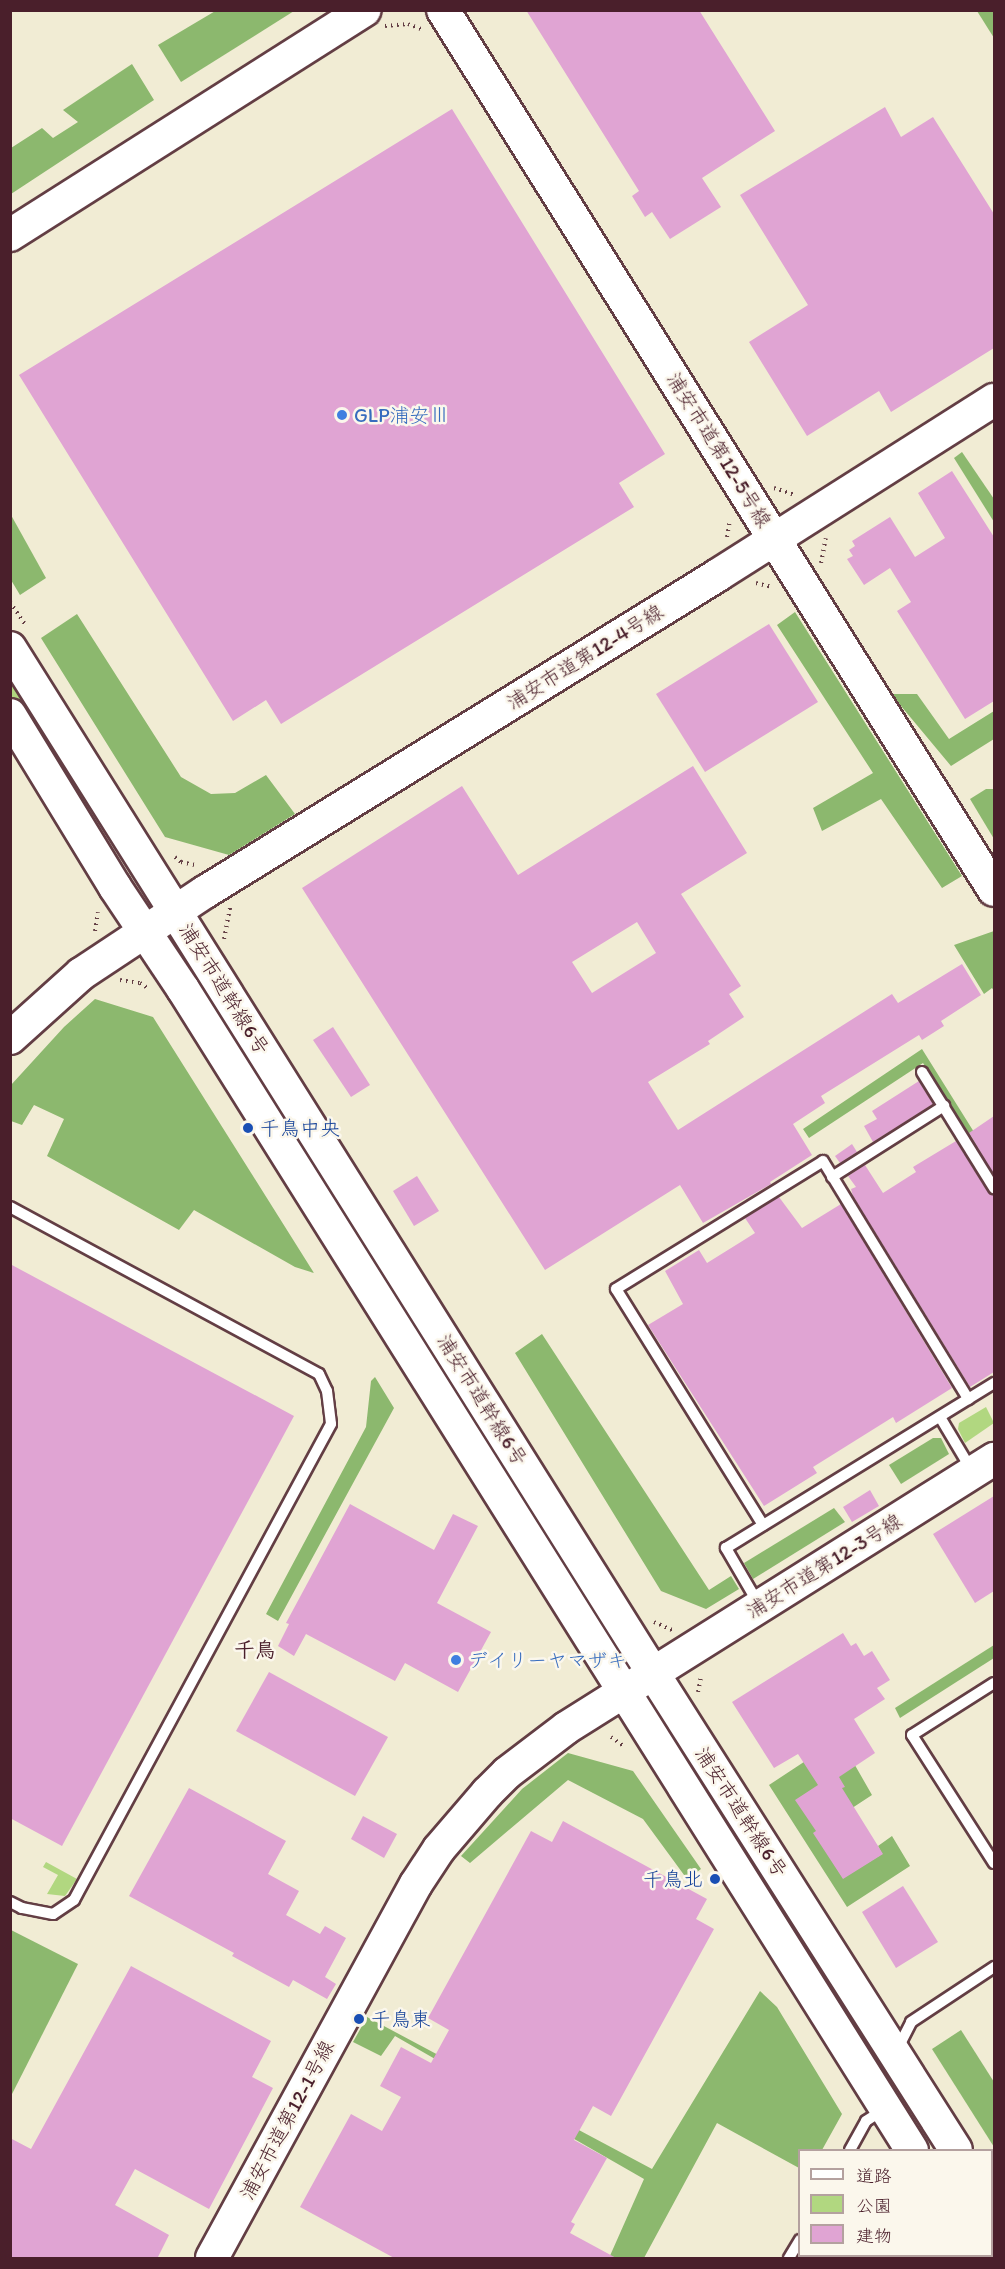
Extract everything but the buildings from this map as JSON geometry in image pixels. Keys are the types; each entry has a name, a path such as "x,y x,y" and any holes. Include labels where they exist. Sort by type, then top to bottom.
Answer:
{"street":[{"path":"10,235 370,20"},
{"name":"浦安市道第12-5号線","path":"438,22 775,538 994,890"},
{"name":"浦安市道第12-4号線","path":"10,1038 81,974 145,932 994,400"},
{"name":"浦安市道幹線6号","path":"10,648 653,1673 955,2149"},
{"path":"10,715 145,932"},
{"name":"浦安市道幹線6号","path":"145,932 911,2149"},
{"name":"浦安市道第12-3号線","path":"623,1693 984,1465"},
{"name":"浦安市道第12-1号線","path":"212,2259 399,1912 439,1849 507,1773 566,1728 623,1693"},
{"path":"887,2111 895,2054"}],"lane":[{"path":"922,1072 994,1188"},
{"path":"832,1177 944,1106"},
{"path":"763,1525 616,1289 823,1161 968,1400"},
{"path":"10,1207 319,1374 327,1391 332,1424 74,1900 52,1914 22,1908 10,1902"},
{"path":"759,1606 726,1548 994,1383"},
{"path":"940,1417 984,1465"},
{"path":"994,1683 912,1735 994,1863"},
{"path":"895,2054 910,2022 994,1967"},
{"path":"851,2149 866,2121 887,2111"},
{"path":"789,2259 798,2243"}],"path":[{"path":"370,20 395,24 438,22"},
{"path":"769,485 784,492 802,496"},
{"path":"725,545 731,514"},
{"path":"822,570 826,535"},
{"path":"169,852 190,865"},
{"path":"224,940 226,922"},
{"path":"129,980 148,988"},
{"path":"650,1620 667,1630"},
{"path":"610,1737 622,1744"}],"green space":[{"path":"217,10 294,11 181,82 158,45"},
{"path":"977,11 994,11 994,38"},
{"path":"132,64 154,100 11,194 11,148 42,128 53,138 78,122 63,110"},
{"path":"962,452 994,499 994,522 954,458"},
{"path":"11,515 46,578 20,595 11,580"},
{"path":"795,612 962,876 942,888 881,799 822,831 813,808 873,773 777,625"},
{"path":"77,614 181,777 211,794 235,793 266,775 295,814 229,855 165,837 41,638"},
{"path":"10,672 23,693 66,780 11,701"},
{"path":"891,694 917,694 949,739 994,711 994,739 951,766"},
{"path":"986,789 994,789 994,839 970,799"},
{"path":"994,931 994,991 992,988 984,994 954,945"},
{"path":"95,999 153,1017 314,1273 295,1267 194,1210 179,1230 47,1156 64,1119 34,1105 22,1125 11,1121 11,1085 64,1027"},
{"path":"922,1049 994,1164 994,1178 923,1063 809,1138 803,1129"},
{"path":"255,1060 392,1282 387,1289 299,1159 251,1062"},
{"path":"542,1334 709,1590 731,1576 739,1589 706,1609 661,1591 515,1353"},
{"path":"439,1357 506,1461 544,1540 432,1360"},
{"path":"375,1377 394,1408 278,1621 266,1614 366,1427 371,1381"},
{"path":"986,1407 994,1423 965,1443 958,1429 959,1423"},
{"path":"933,1438 941,1438 949,1454 901,1484 889,1465"},
{"path":"834,1508 845,1522 753,1579 744,1563"},
{"path":"994,1645 994,1658 900,1718 895,1708"},
{"path":"857,1727 848,1753 872,1795 814,1833 843,1878 882,1854 878,1846 892,1836 910,1866 847,1907 769,1785"},
{"path":"568,1753 633,1771 701,1869 687,1879 643,1819 568,1780 470,1863 461,1856 522,1789"},
{"path":"731,1816 873,2047 870,2050 866,2050 773,1912 726,1818"},
{"path":"46,1862 77,1879 65,1896 47,1894 58,1875 43,1867"},
{"path":"11,1930 78,1964 11,2096"},
{"path":"760,1991 777,2007 842,2114 823,2149 798,2149 798,2167 717,2123 644,2258 609,2258 644,2179 395,2036 381,2056 353,2042 367,2017 652,2169"},
{"path":"961,2030 994,2082 994,2147 932,2049"}],"place":[{"name":"GLP浦安Ⅲ","path":"342,415"},
{"name":"千鳥中央","path":"248,1128"},
{"name":"デイリーヤマザキ","path":"456,1660"},
{"name":"千鳥北","path":"715,1879"},
{"name":"千鳥東","path":"359,2019"}],"district":[{"name":"千鳥","path":"255,1650"}]}
